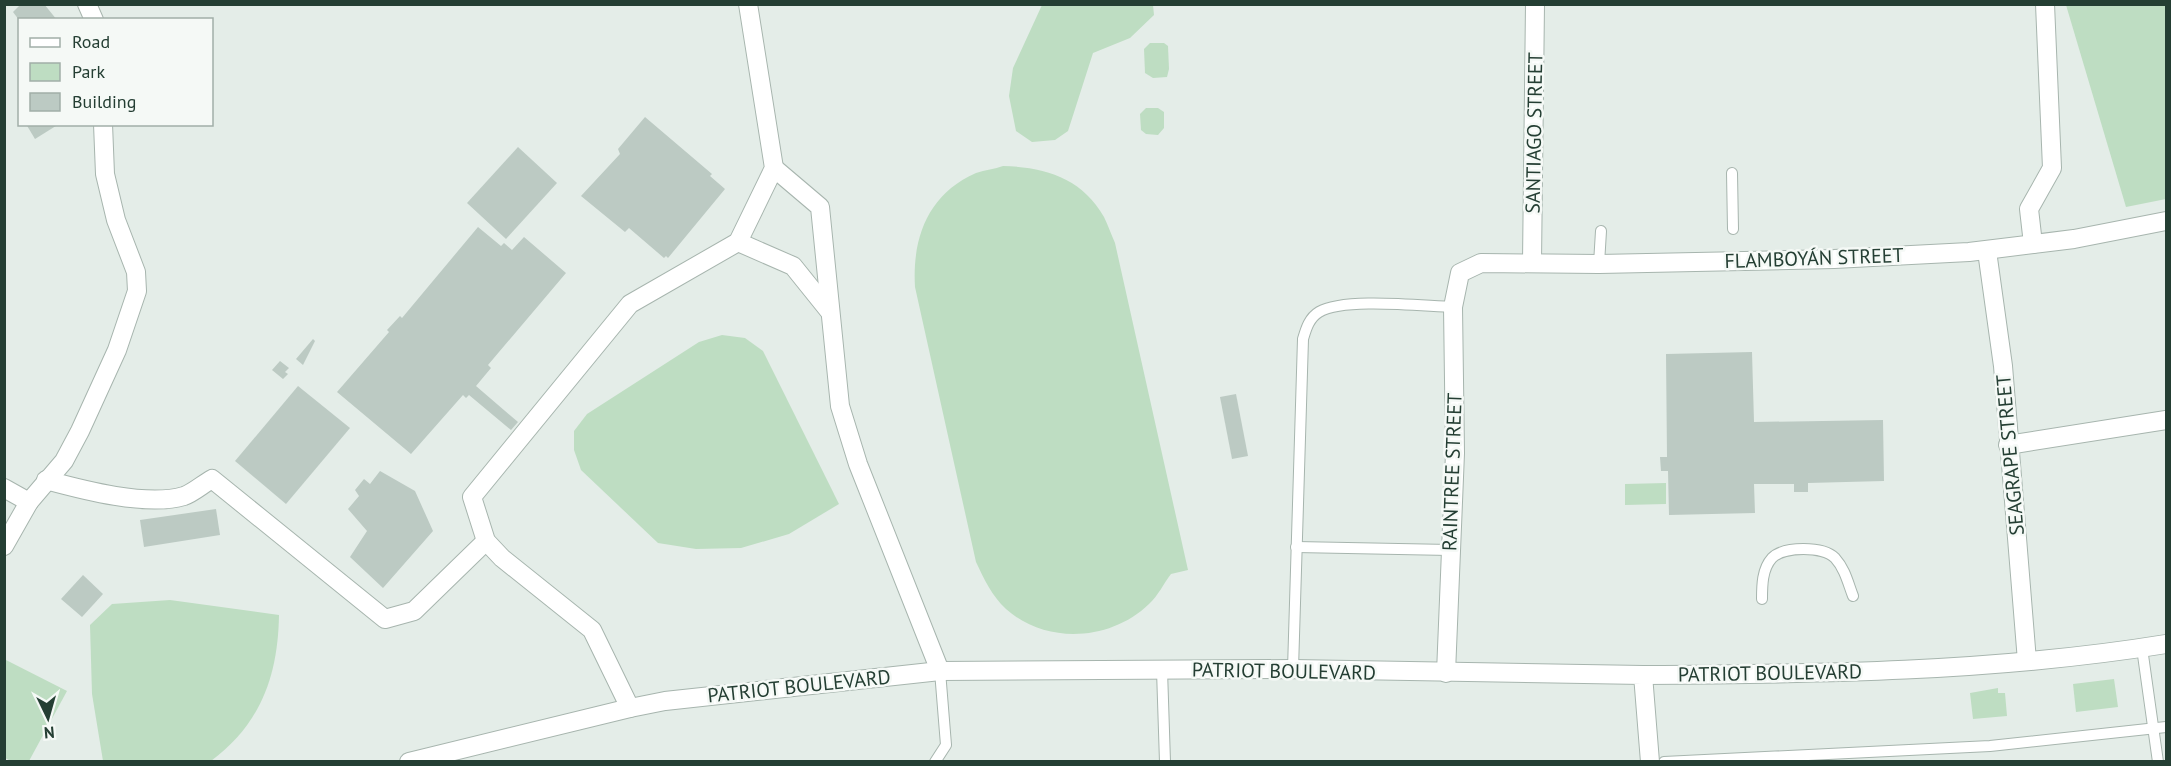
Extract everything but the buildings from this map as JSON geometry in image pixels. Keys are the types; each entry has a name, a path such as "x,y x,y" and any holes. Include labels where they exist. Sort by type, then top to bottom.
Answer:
{"street":[{"path":"87,4 93,18"},
{"path":"630,708 592,630 502,558 486,541 472,497 630,304 738,242 774,168 748,4"},
{"name":"SANTIAGO STREET","path":"1532,262 1535,4"},
{"path":"2033,244 2029,209 2052,168 2045,4"},
{"path":"4,546 29,502 64,461 80,431 117,350 137,291 136,272 116,220 105,174 103,126"},
{"path":"774,168 820,207 840,406 858,465 939,671"},
{"name":"FLAMBOYÁN STREET","path":"1460,273 1480,263 1599,264 1834,259 1987,251 2007,246 2074,239 2166,221"},
{"path":"738,242 793,266 830,312"},
{"name":"SEAGRAPE STREET","path":"1987,251 2002,366 2027,661"},
{"name":"RAINTREE STREET","path":"1446,673 1455,413 1453,307 1460,273"},
{"path":"2008,445 2166,420"},
{"path":"46,480 89,491 156,500 185,496 212,479 385,619 414,611 486,541"},
{"path":"4,488 29,502"},
{"name":"PATRIOT BOULEVARD","path":"409,762 665,701 939,671 1293,669 1643,675 1805,674 2000,664 2166,644"},
{"path":"1643,675 1650,762"}],"lane":[{"path":"1732,173 1733,229"},
{"path":"1599,264 1601,231"},
{"path":"1293,669 1302,339 1308,324 1317,313 1330,307 1346,305 1453,307"},
{"path":"1296,547 1450,550"},
{"path":"1762,599 1765,571 1773,558 1784,552 1802,549 1817,550 1833,556 1846,573 1853,596"},
{"path":"2142,648 2158,762"},
{"path":"1162,670 1165,762"},
{"path":"935,762 946,745 939,671"},
{"path":"1664,762 1990,746 2166,728"}],"green space":[{"path":"1042,5 1153,5 1154,15 1130,38 1093,53 1068,131 1055,140 1032,142 1016,131 1009,96 1013,68"},
{"path":"2066,5 2166,5 2166,199 2126,207"},
{"path":"1150,43 1164,43 1168,46 1167,77 1153,78 1145,73 1144,49"},
{"path":"1146,108 1158,108 1164,112 1164,128 1158,135 1146,134 1141,130 1140,114"},
{"path":"1003,166 1033,169 1061,177 1085,193 1105,220 1115,243 1188,570 1171,574 1152,601 1134,616 1098,631 1078,634 1040,629 1022,621 1006,609 985,581 976,562 915,287 920,235 935,205 959,182 976,173"},
{"path":"722,335 745,338 763,351 839,504 789,534 741,548 696,549 658,543 581,470 574,450 574,431 587,414 699,342"},
{"path":"1666,483 1666,504 1625,505 1625,484"},
{"path":"170,600 279,615 275,658 263,697 243,731 211,761 103,761 92,694 90,625 112,604"},
{"path":"4,659 67,691 29,761 11,761 5,758"},
{"path":"2114,679 2118,707 2076,712 2073,684"},
{"path":"1998,688 1998,693 2005,693 2007,716 1973,719 1970,693"}]}
